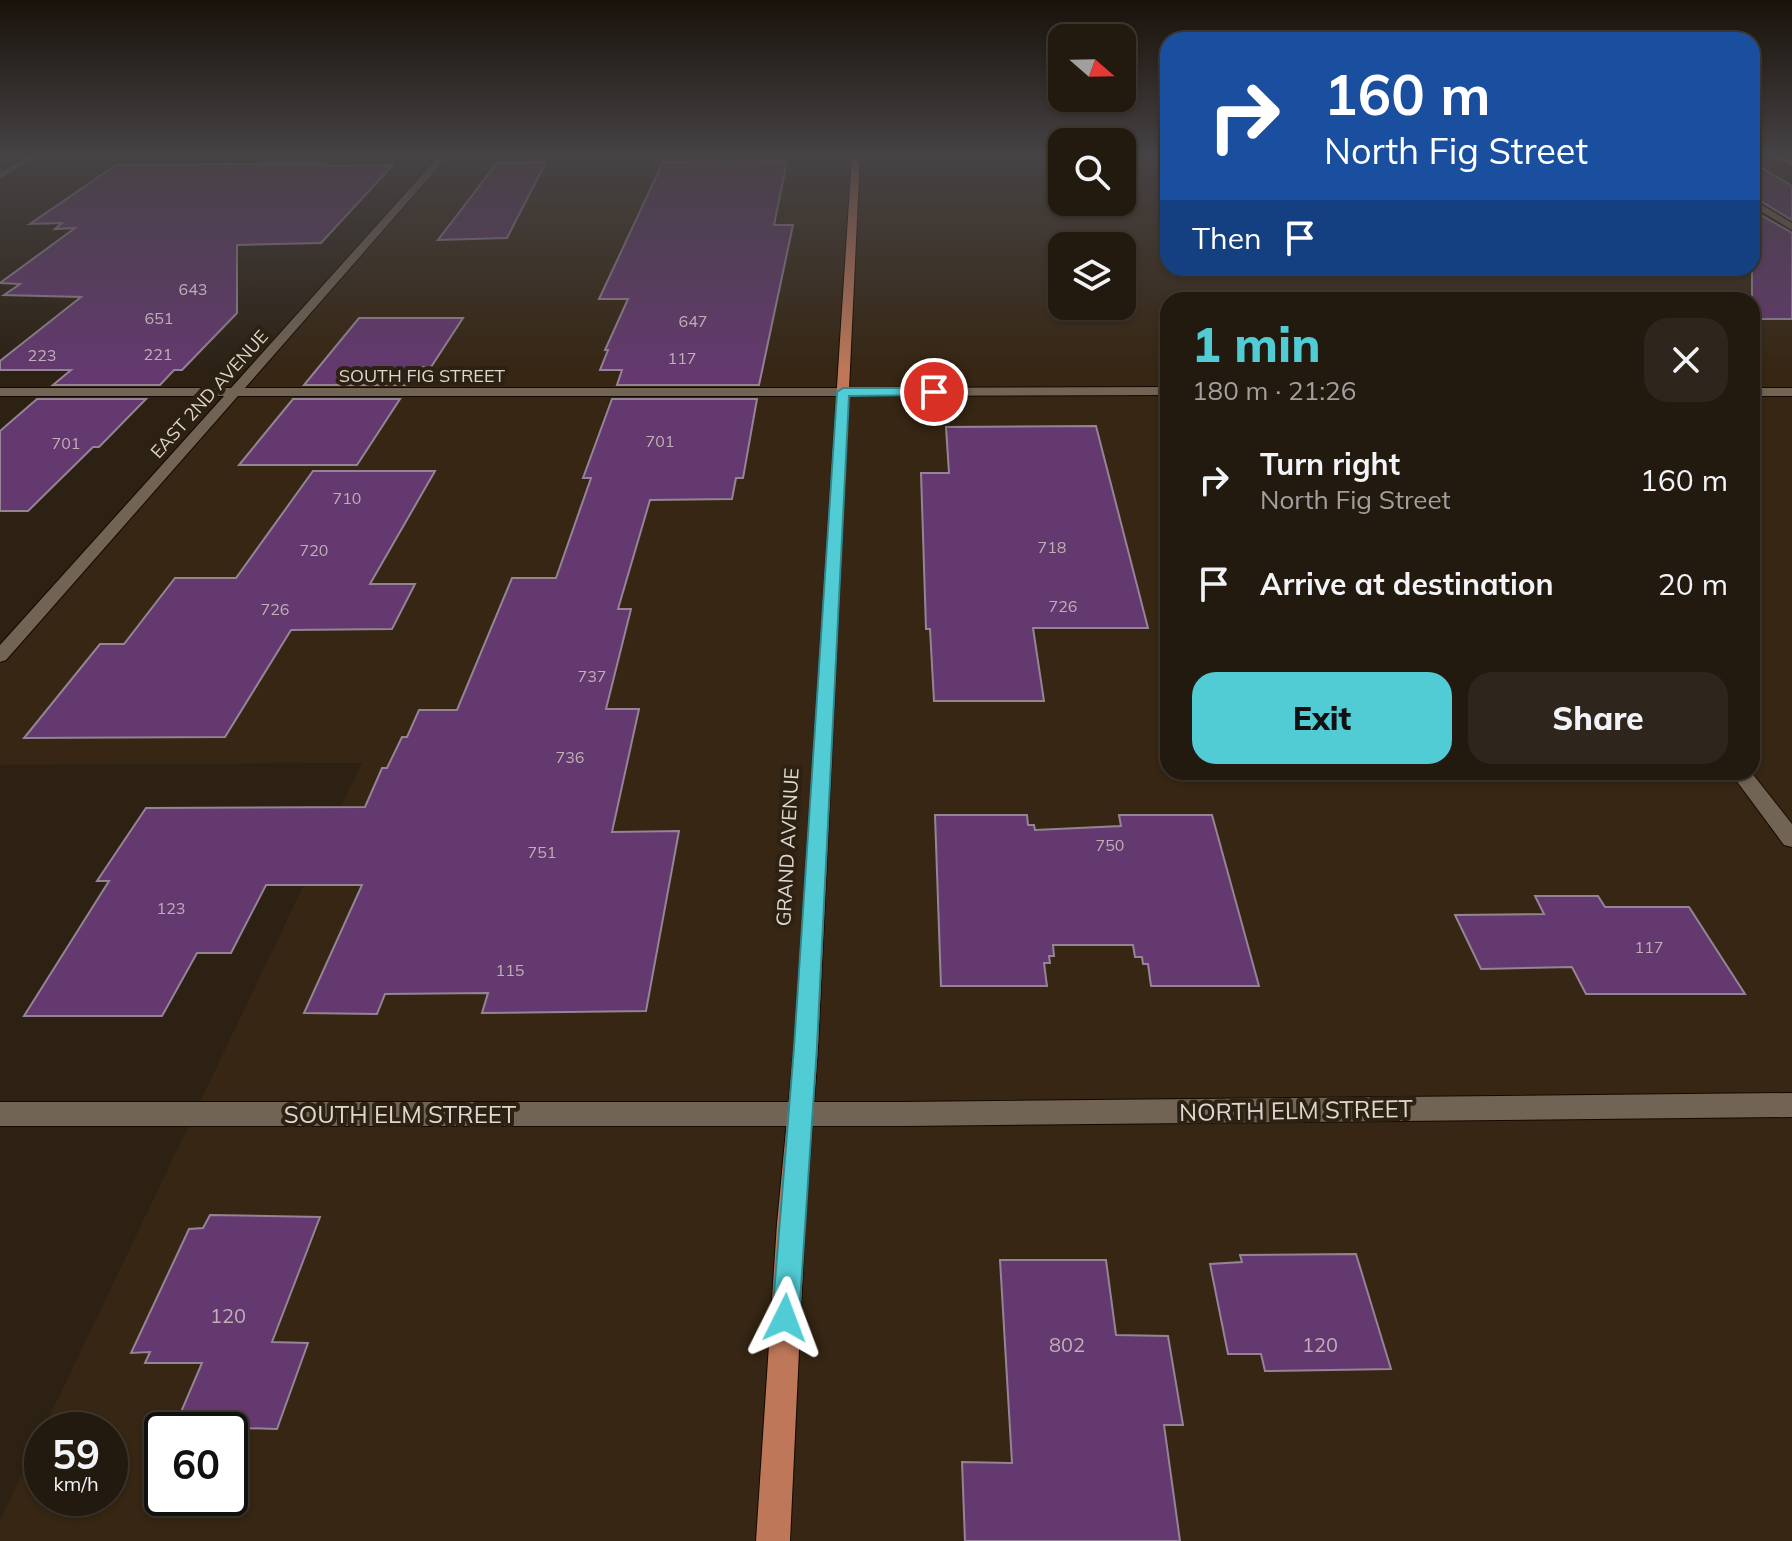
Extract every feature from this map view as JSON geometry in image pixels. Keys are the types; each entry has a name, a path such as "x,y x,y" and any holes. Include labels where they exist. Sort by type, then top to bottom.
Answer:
{"main road":[{"name":"GRAND AVENUE","path":"773,1541 852,228"}],"street":[{"name":"EAST 2ND AVENUE","path":"0,656 380,228"},
{"name":"SOUTH FIG STREET","path":"0,392 1160,391"},
{"path":"1760,392 1792,392"},
{"path":"1746,780 1792,839"},
{"name":"NORTH ELM STREET","path":"800,1113 1792,1105"},
{"name":"SOUTH ELM STREET","path":"0,1114 800,1113"}],"shaded area":[{"path":"380,228 1160,228 1160,276 1760,276 1760,228 1792,228 1792,1541 0,1541 0,1520 24,1470 24,1516 128,1516 128,1412 52,1412 362,763 0,765 0,656"}],"building":[{"path":"56,228 335,228 321,243 237,245 237,313 182,370 174,370 160,385 53,385 71,370 0,370 0,361 81,297 4,295 20,284 0,283 75,228"},
{"path":"447,228 512,228 507,238 438,240"},
{"path":"632,228 792,228 759,385 617,385 622,370 600,370 608,350 605,350 628,299 599,299"},
{"path":"1760,228 1783,228 1792,233 1792,319 1760,319 1760,292 1752,292 1752,276 1760,276"},
{"path":"359,318 463,318 431,367 421,367 409,385 304,385"},
{"path":"37,399 146,399 99,447 93,447 28,511 0,511 0,431"},
{"path":"293,399 400,399 357,465 239,465"},
{"path":"612,399 757,399 743,478 736,478 732,499 650,500 618,609 631,609 606,709 639,709 612,832 679,831 646,1011 482,1013 488,993 385,994 377,1014 304,1013 362,885 266,885 231,953 197,953 162,1016 24,1016 109,881 97,881 146,808 365,807 382,768 387,768 402,737 407,737 419,710 457,710 512,578 556,578 591,478 583,478"},
{"path":"1096,426 1148,628 1033,628 1044,701 934,701 930,629 926,629 921,473 949,473 946,427"},
{"path":"313,471 435,471 370,584 415,584 392,629 291,630 225,737 24,738 100,644 124,644 175,578 236,578"},
{"path":"935,815 1027,815 1028,825 1034,825 1035,830 1121,826 1119,815 1212,815 1259,986 1151,986 1148,964 1143,964 1142,957 1135,957 1133,945 1053,945 1054,956 1049,956 1050,963 1044,963 1047,986 941,986"},
{"path":"1535,896 1598,896 1605,907 1689,907 1745,994 1586,994 1572,967 1481,969 1455,915 1544,914"},
{"path":"210,1215 320,1217 272,1342 308,1343 277,1429 248,1428 248,1412 181,1412 202,1363 145,1363 150,1352 131,1353 189,1229 203,1228"},
{"path":"1356,1254 1391,1369 1265,1371 1261,1354 1228,1354 1210,1264 1242,1262 1240,1255"},
{"path":"1000,1260 1106,1260 1116,1335 1168,1336 1183,1425 1164,1425 1180,1541 965,1541 962,1462 1012,1463"}],"route":[{"path":"785,1318 806,1047 843,392 934,392"}]}
